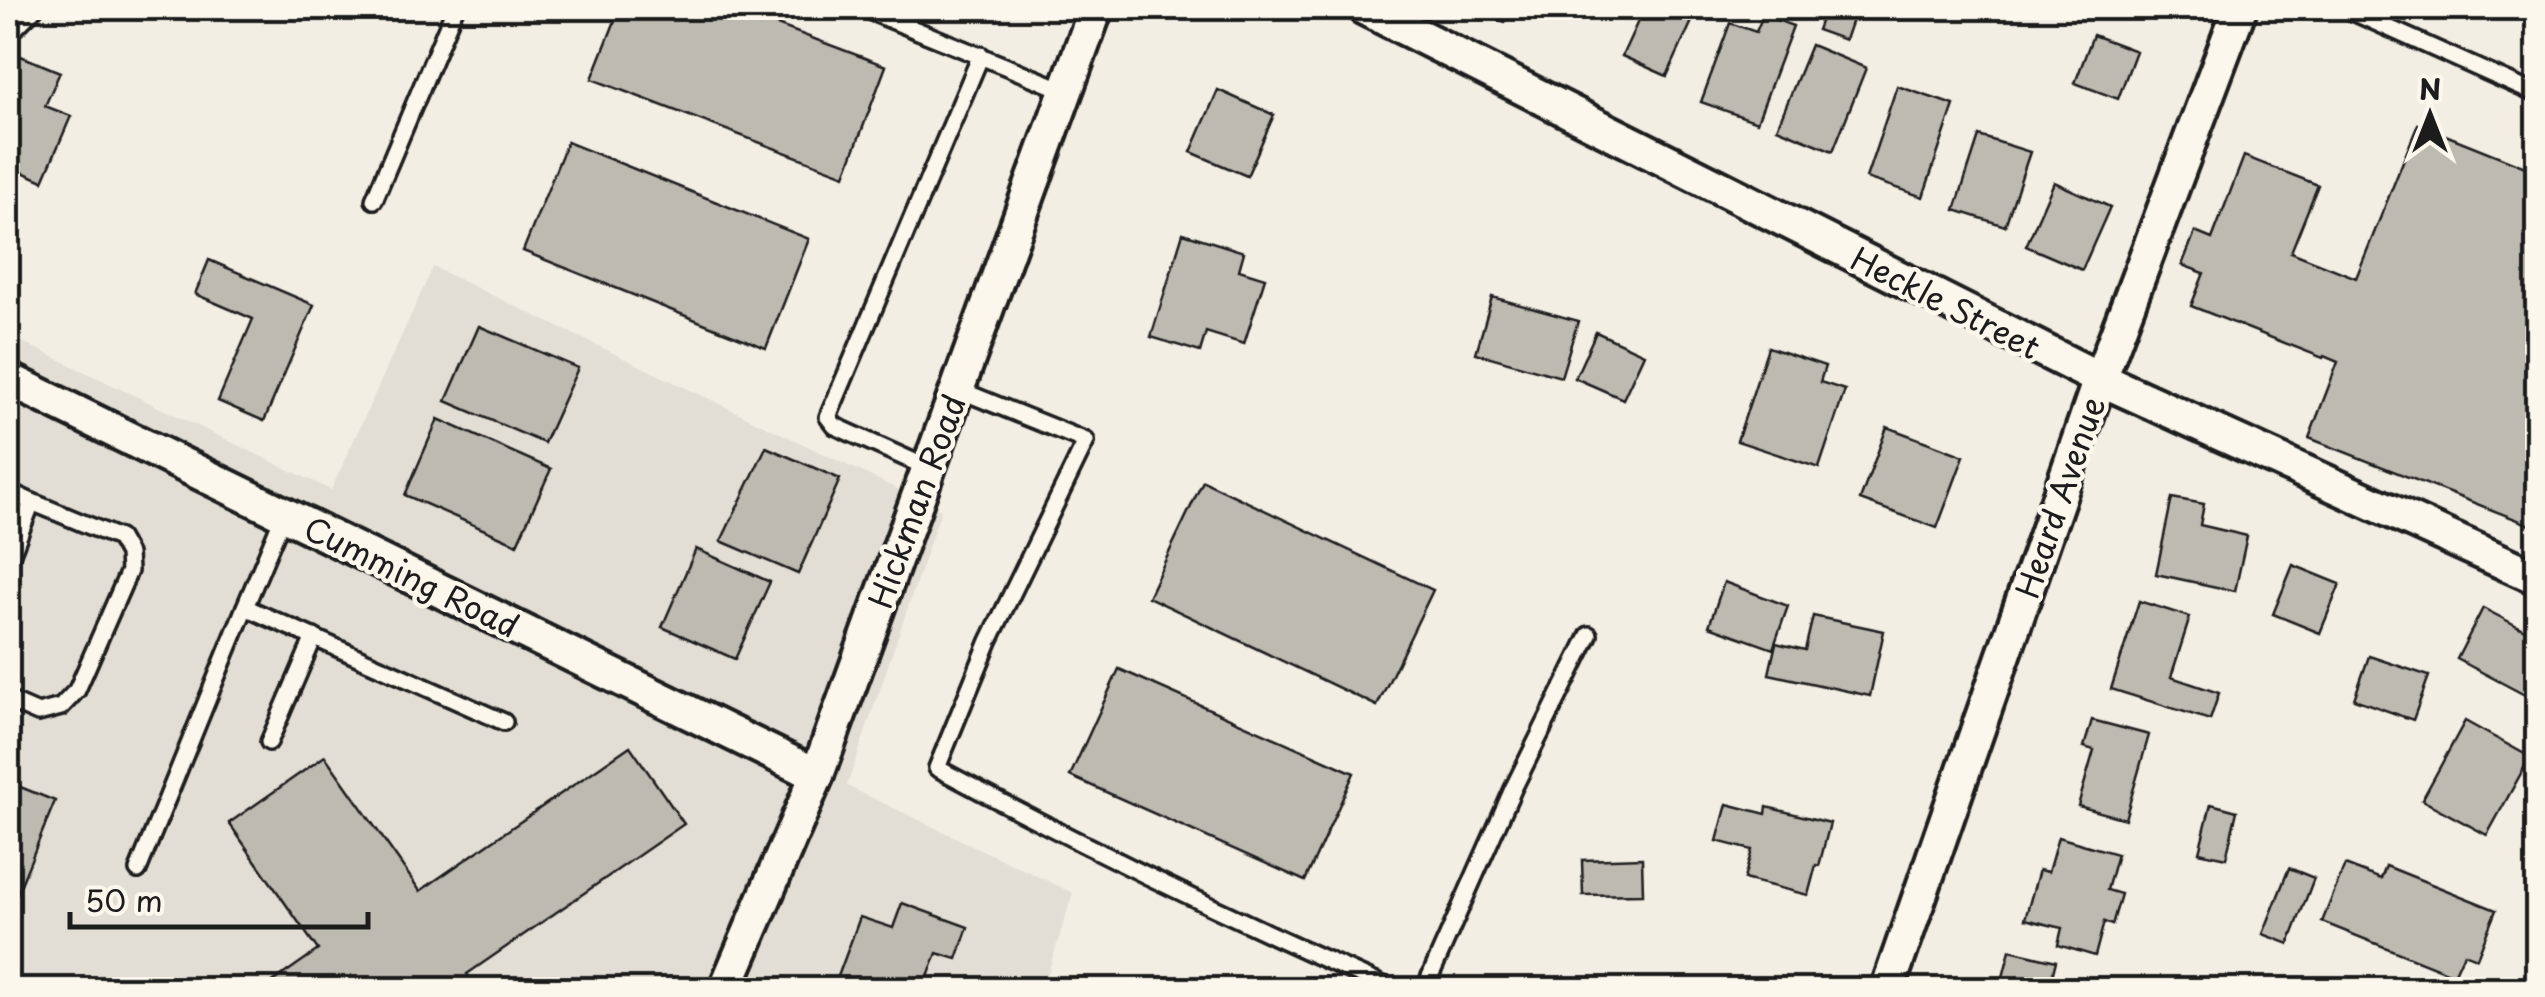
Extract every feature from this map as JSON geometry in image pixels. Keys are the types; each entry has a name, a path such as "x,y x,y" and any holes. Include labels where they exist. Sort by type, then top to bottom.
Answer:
{"street":[{"name":"Hickman Road","path":"725,990 816,774 1096,8"},
{"name":"Heckle Street","path":"1364,8 2100,379 2538,578"},
{"name":"Heard Avenue","path":"1888,990 2100,379 2240,8"},
{"name":"Cumming Road","path":"8,378 816,774"}],"lane":[{"path":"8,28 17,26 34,8"},
{"path":"374,200 456,8"},
{"path":"862,8 1066,91"},
{"path":"2344,8 2538,96"},
{"path":"928,468 836,426 828,417 982,56"},
{"path":"957,389 1086,441 989,640 937,768 1063,835 1394,990"},
{"path":"8,491 119,538 128,554 129,570 77,690 60,706 38,713 8,700"},
{"path":"8,563 32,502"},
{"path":"138,870 284,514"},
{"path":"246,607 504,722"},
{"path":"1424,990 1513,789 1589,635"},
{"path":"269,742 314,637"}],"shaded area":[{"path":"433,267 941,510 847,786 1073,893 1043,989 8,989 8,335 331,490"}],"building":[{"path":"620,8 732,8 886,66 845,175 592,79"},
{"path":"1466,8 1511,8 1505,22"},
{"path":"1644,8 1698,8 1667,76 1622,56"},
{"path":"1825,8 1856,8 1845,40 1817,30"},
{"path":"1763,15 1793,26 1757,122 1701,102 1730,23 1756,32"},
{"path":"2093,35 2136,51 2118,99 2075,83"},
{"path":"1811,45 1866,68 1833,151 1777,128"},
{"path":"11,52 60,72 45,106 71,116 43,181 8,166"},
{"path":"1897,86 1954,105 1923,197 1866,178"},
{"path":"1218,90 1274,115 1247,176 1191,152"},
{"path":"2418,124 2538,172 2538,528 2309,438 2338,362 2191,306 2204,273 2182,265 2195,232 2212,239 2244,156 2318,185 2291,252 2356,278"},
{"path":"1979,136 2030,152 2005,226 1955,210"},
{"path":"567,142 809,239 766,348 523,251"},
{"path":"2054,182 2110,207 2082,270 2026,246"},
{"path":"1183,233 1244,252 1239,270 1265,278 1244,344 1206,332 1200,352 1151,337"},
{"path":"209,260 314,305 264,421 218,401 253,319 195,294"},
{"path":"1492,297 1578,321 1561,377 1476,353"},
{"path":"479,326 578,368 544,443 446,401"},
{"path":"1596,332 1644,354 1623,399 1575,378"},
{"path":"1768,347 1825,366 1820,382 1845,390 1819,468 1737,441"},
{"path":"438,419 551,469 517,544 405,495"},
{"path":"1887,427 1964,456 1937,528 1860,500"},
{"path":"766,447 840,479 798,574 721,541"},
{"path":"1203,481 1433,590 1377,706 1148,597"},
{"path":"2172,498 2204,504 2200,525 2247,536 2235,591 2156,574"},
{"path":"696,549 770,582 735,659 662,627"},
{"path":"2293,565 2340,584 2320,633 2273,614"},
{"path":"1724,582 1788,606 1773,649 1709,626"},
{"path":"2139,601 2190,617 2171,677 2219,693 2210,720 2111,689"},
{"path":"2483,608 2538,637 2538,702 2457,659"},
{"path":"1813,616 1884,631 1870,696 1769,674 1776,643 1805,650"},
{"path":"2369,656 2429,676 2413,720 2354,699"},
{"path":"1119,669 1354,773 1305,881 1070,776"},
{"path":"2092,720 2149,735 2125,819 2078,806 2094,750 2084,747"},
{"path":"2465,721 2530,757 2487,835 2422,800"},
{"path":"630,746 684,824 467,974 478,990 261,990 318,950 229,823 325,756 420,891"},
{"path":"8,782 55,801 8,916"},
{"path":"1727,804 1766,814 1767,807 1830,823 1808,895 1744,879 1752,850 1717,841"},
{"path":"2211,804 2237,811 2226,858 2199,852"},
{"path":"2058,837 2117,854 2107,890 2121,894 2112,925 2104,922 2095,956 2058,945 2062,928 2025,919 2039,870 2048,872"},
{"path":"1642,858 1643,894 1583,895 1582,860"},
{"path":"2345,865 2381,879 2386,866 2496,910 2477,958 2464,953 2454,975 2322,922"},
{"path":"2289,868 2314,878 2289,944 2263,934"},
{"path":"902,903 968,927 957,959 937,953 923,990 833,990 860,917 893,928"},
{"path":"2010,950 2056,961 2050,984 2071,990 1990,990 1992,983 2001,985"}]}
